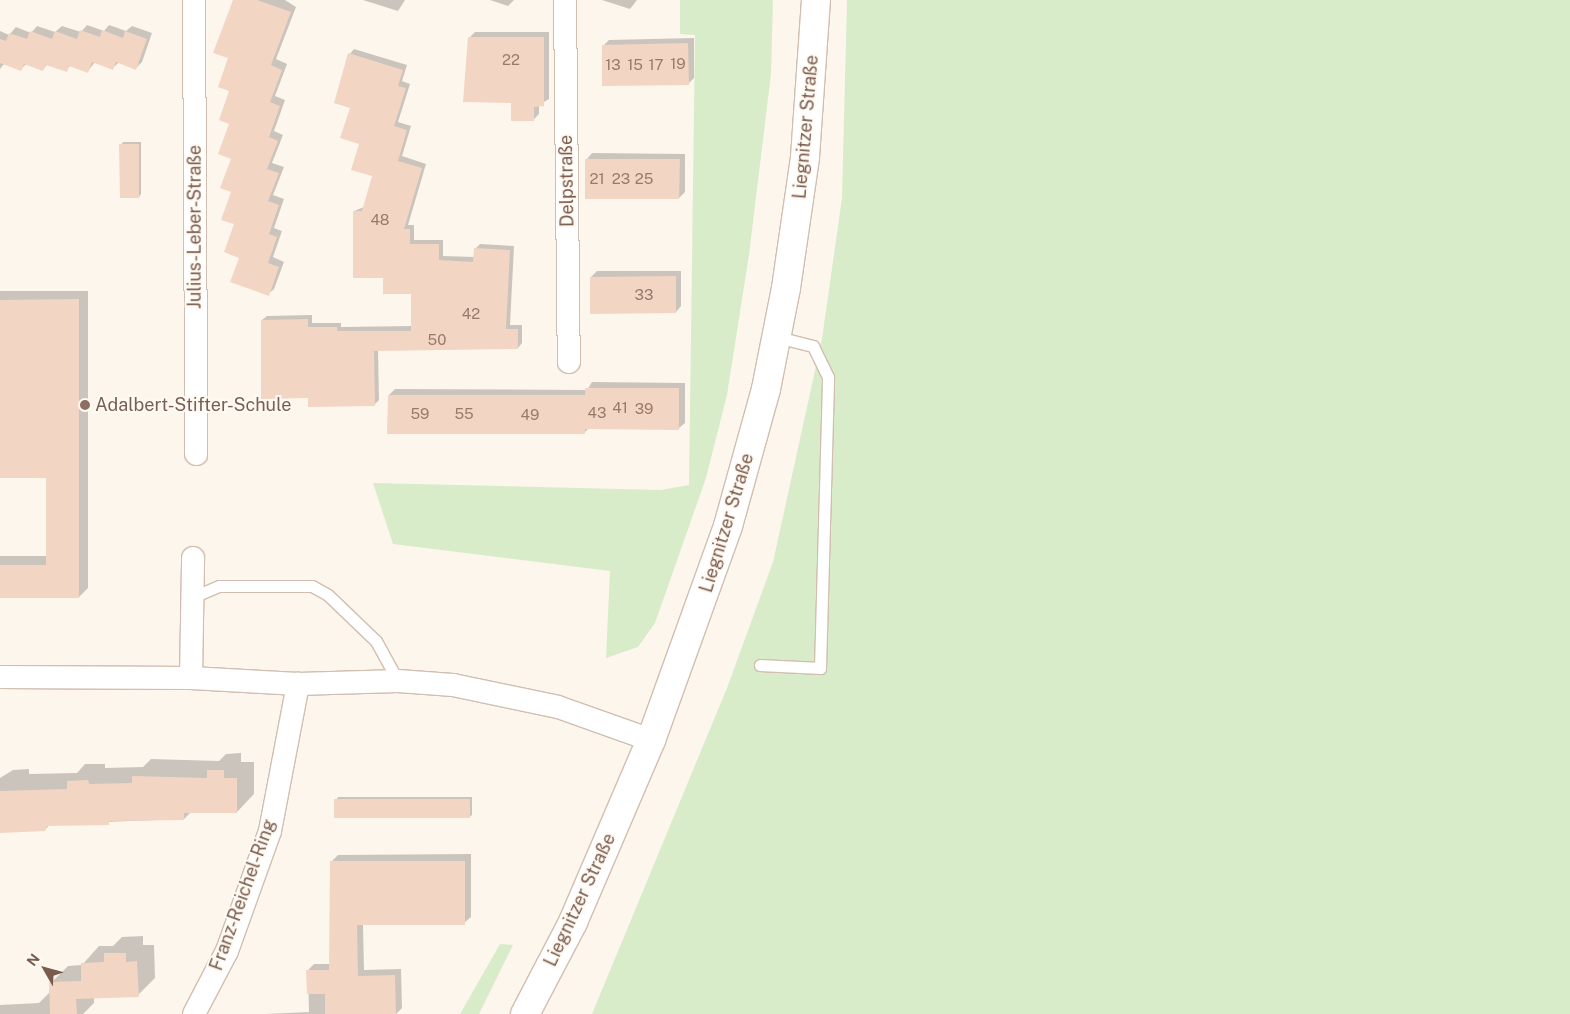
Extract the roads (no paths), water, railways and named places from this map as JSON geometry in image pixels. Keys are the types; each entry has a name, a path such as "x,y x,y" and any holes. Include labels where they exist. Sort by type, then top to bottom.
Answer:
{"main road":[{"name":"Liegnitzer Straße","path":"525,1014 573,922 651,740 728,526 778,337 805,157 816,0"}],"street":[{"name":"Julius-Leber-Straße","path":"194,0 196,454"},
{"name":"Delpstraße","path":"565,0 569,362"},
{"path":"191,678 193,558"},
{"path":"0,677 191,678 298,684 398,681 453,685 514,696 558,707 651,740"},
{"name":"Franz-Reichel-Ring","path":"194,1014 227,951 270,831 298,684"}],"lane":[{"path":"760,664 820,668 828,377 813,346 778,337"},
{"path":"193,597 220,586 312,586 328,595 376,641 398,681"}],"place":[{"name":"Adalbert-Stifter-Schule","path":"85,405"}]}
